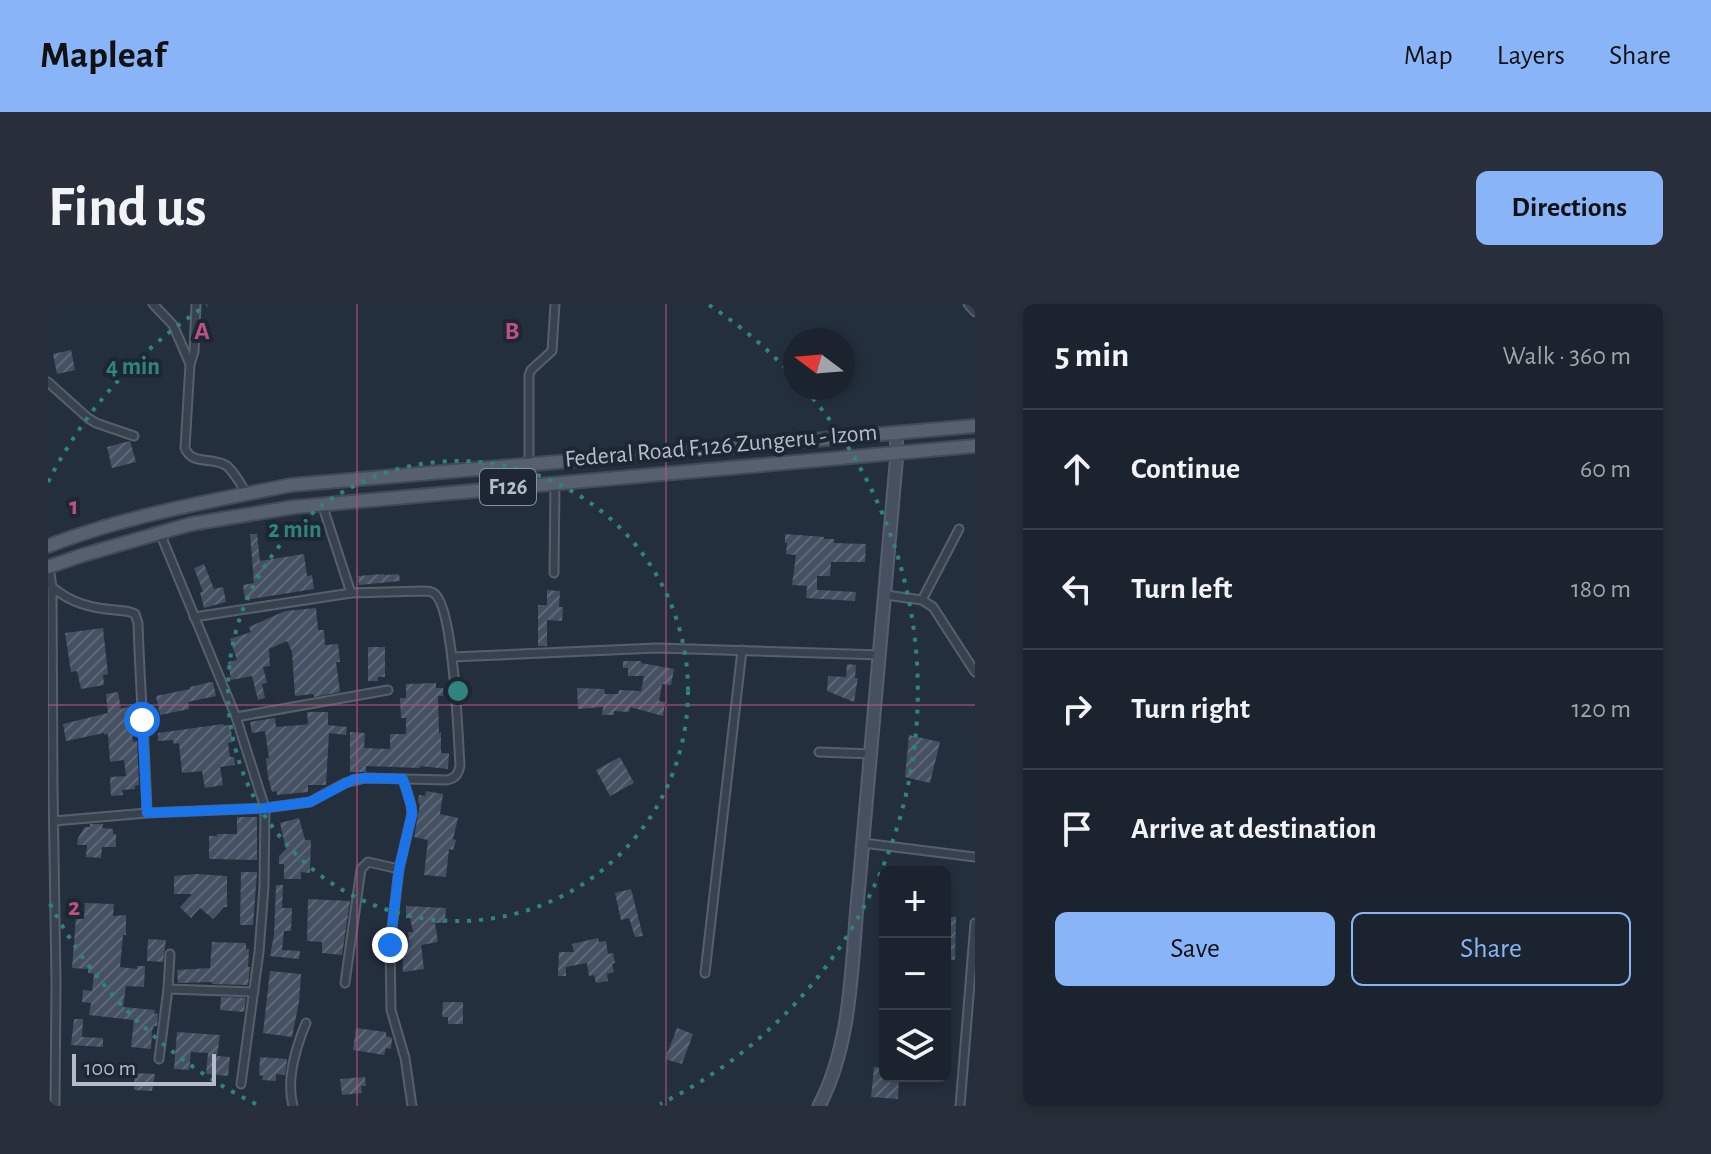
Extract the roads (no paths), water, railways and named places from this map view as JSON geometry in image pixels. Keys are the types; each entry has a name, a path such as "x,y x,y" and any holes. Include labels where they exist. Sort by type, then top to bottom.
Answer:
{"main road":[{"name":"Federal Road F.126 Zungeru - Izom","path":"48,546 80,534 203,503 291,485 975,426"},
{"name":"Federal Road F.126 Zungeru - Izom","path":"49,567 160,533 294,507 975,446"},
{"path":"423,474 425,495"}],"street":[{"path":"153,304 173,325 190,364"},
{"path":"196,304 185,448 192,458 220,462 228,467 247,494"},
{"path":"529,465 529,375 552,351 555,304"},
{"path":"968,304 975,312"},
{"path":"48,382 88,418 134,436"},
{"path":"819,1106 834,1072 850,989 886,595 896,433"},
{"path":"554,573 555,483"},
{"path":"322,504 351,593"},
{"path":"922,600 959,529"},
{"path":"160,533 236,717 265,808 264,887 241,1084"},
{"path":"49,567 52,587 50,788 54,821 56,983 52,1097 55,1106"},
{"path":"52,587 63,597 88,607 135,614 138,623 147,813"},
{"path":"54,821 265,808 310,802 354,779 447,780 458,773 452,657 437,595 430,591 351,593 194,617"},
{"path":"886,595 922,600 933,607 975,672"},
{"path":"452,657 657,648 881,655"},
{"path":"705,973 742,650"},
{"path":"236,717 388,690"},
{"path":"819,752 872,754"},
{"path":"403,779 412,814 399,869 390,945 391,1010 405,1058 412,1106"},
{"path":"863,843 974,856"},
{"path":"345,983 361,869 368,862 399,869"},
{"path":"960,1106 975,923"},
{"path":"159,1059 170,954"},
{"path":"168,989 254,992"},
{"path":"293,1106 290,1089 306,1023"}]}
